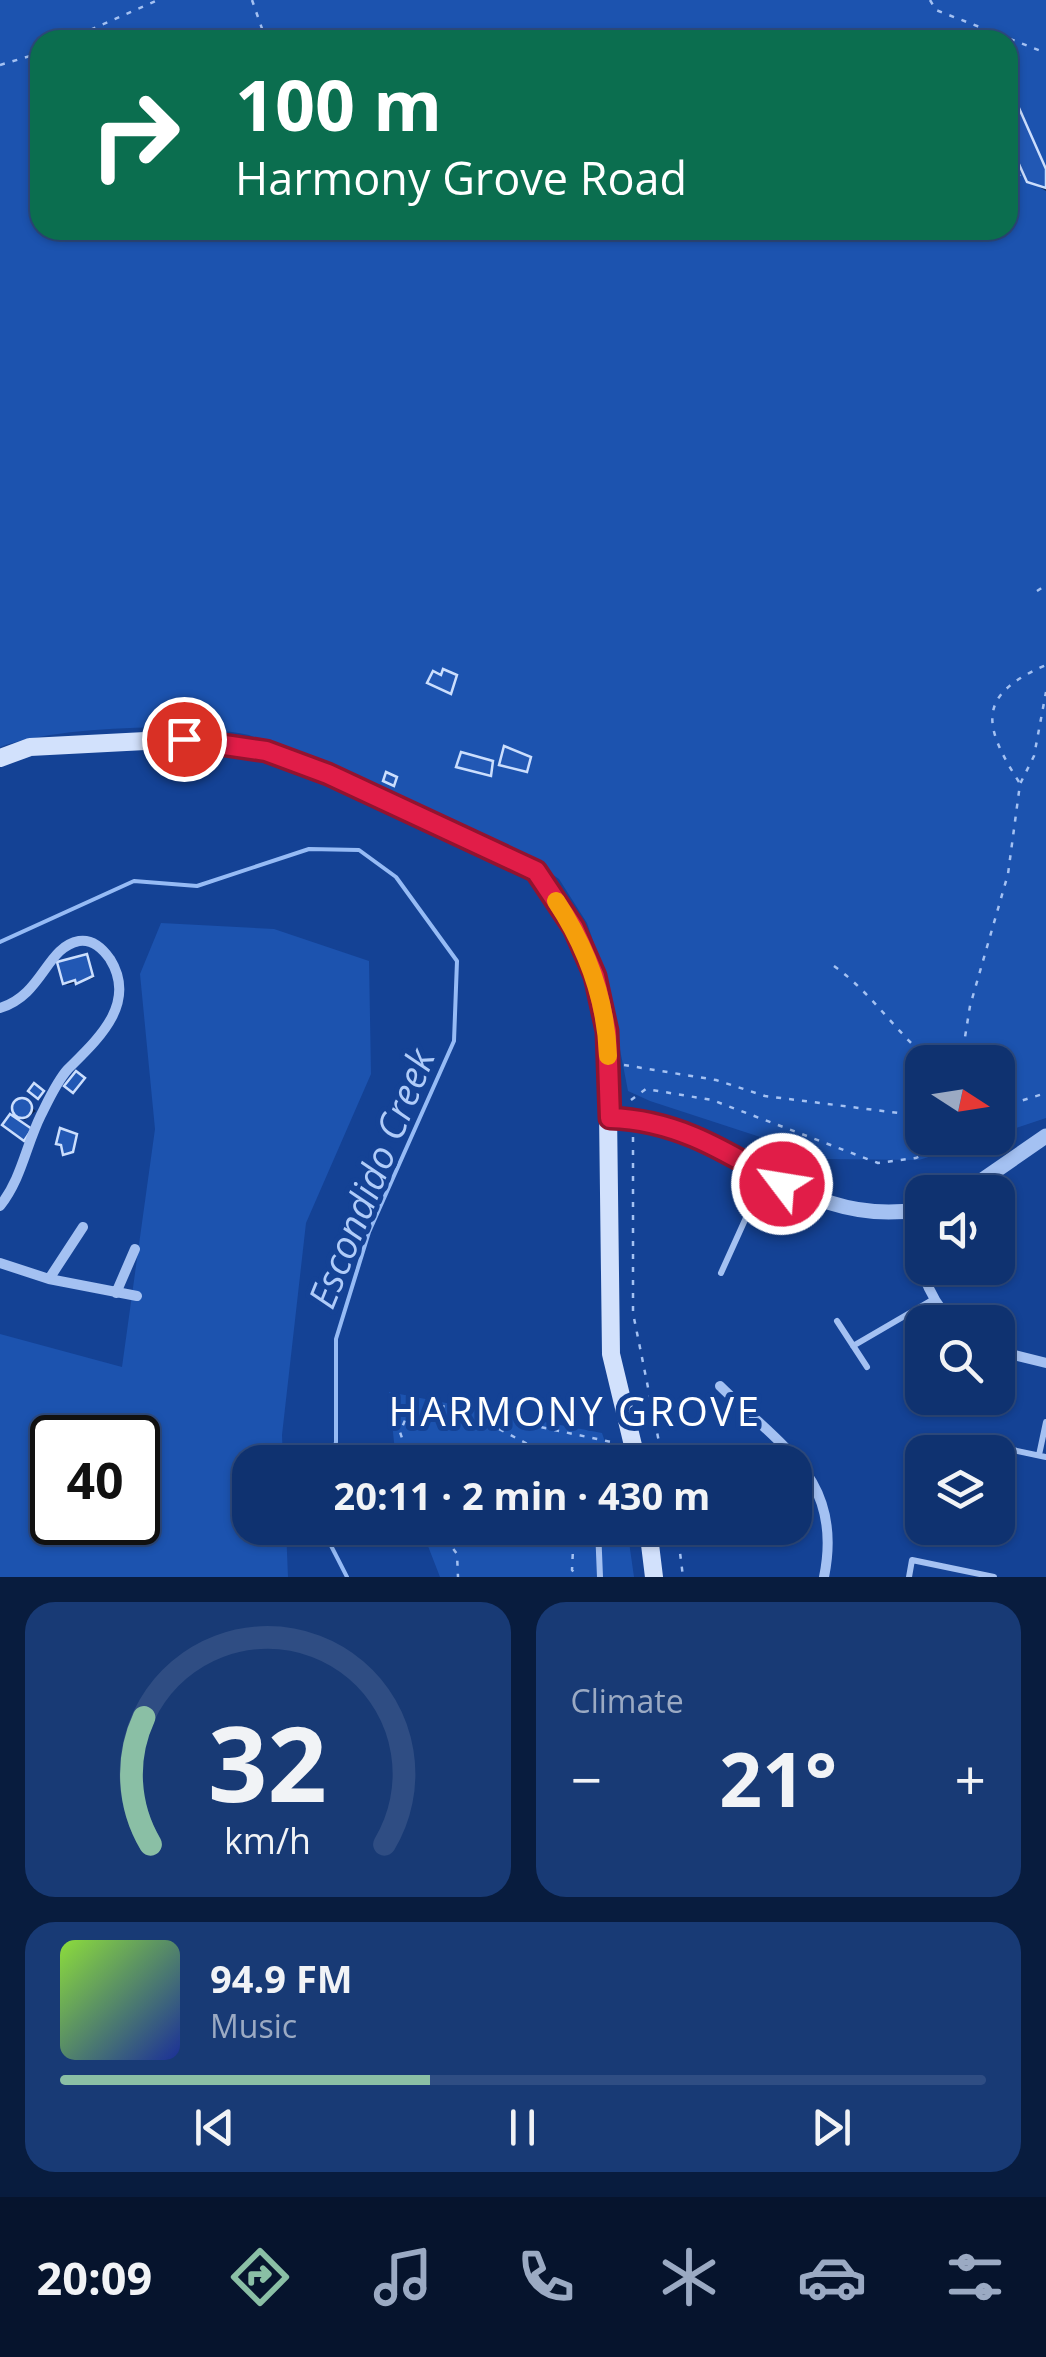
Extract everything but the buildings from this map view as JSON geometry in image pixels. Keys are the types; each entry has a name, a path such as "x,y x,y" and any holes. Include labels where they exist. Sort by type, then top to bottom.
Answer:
{"main road":[{"path":"0,758 30,747 184,739 266,751 328,774 536,871 574,928 595,976 607,1031 612,1354 632,1445"},
{"path":"650,1545 654,1577"}],"street":[{"path":"0,1008 21,1002 57,953 77,941 93,942 108,956 118,976 118,1003 106,1029 92,1049 66,1071 38,1119 29,1155 0,1206"},
{"path":"610,1118 666,1124 705,1138 772,1178 844,1210 905,1210"},
{"path":"990,1175 1046,1136"},
{"path":"49,1279 83,1226"},
{"path":"116,1294 135,1249"},
{"path":"0,1264 49,1279 137,1296"},
{"path":"929,1285 937,1305"},
{"path":"1015,1355 1046,1362"},
{"path":"720,1386 802,1464 818,1488 830,1528 824,1577"}],"lane":[{"path":"720,1273 754,1200 772,1178"},
{"path":"853,1346 932,1300"},
{"path":"838,1321 867,1368"},
{"path":"1015,1450 1042,1456 1046,1422"},
{"path":"599,1545 600,1577"},
{"path":"908,1577 912,1560 994,1577"}],"path":[{"path":"90,30 158,0"},
{"path":"252,0 262,30"},
{"path":"930,0 936,10 988,30"},
{"path":"1018,41 1046,52"},
{"path":"0,65 30,56"},
{"path":"1038,591 1046,585"},
{"path":"1020,784 998,750 990,721 999,692 1014,679 1046,665"},
{"path":"964,1045 970,1006 1008,874 1020,784 1034,756 1046,692"},
{"path":"834,966 868,993 910,1045"},
{"path":"608,1063 716,1080 783,1099 905,1114"},
{"path":"631,1100 646,1089 694,1094 878,1164 922,1155"},
{"path":"1015,1103 1046,1093"},
{"path":"632,1135 633,1313 660,1445"},
{"path":"434,1416 437,1406 612,1442"},
{"path":"403,1445 403,1423 413,1414 496,1427 530,1445"},
{"path":"450,1545 456,1554 458,1577"},
{"path":"573,1545 572,1570 578,1577"},
{"path":"679,1545 683,1577"}],"shaded area":[{"path":"0,0 1046,0 1046,1118 1015,1128 1015,1045 905,1045 905,1155 935,1155 919,1160 827,1159 650,1101 628,1091 607,982 587,923 559,879 516,849 249,735 193,728 55,734 0,747"},
{"path":"161,923 274,929 369,961 371,1074 306,1223 282,1445 232,1445 232,1545 287,1545 288,1577 0,1577 0,1334 122,1367 155,1129 140,974"},
{"path":"389,1392 602,1433 606,1445 394,1445"},
{"path":"428,1545 629,1545 634,1577 440,1577"}],"waterway":[{"name":"Escondido Creek","path":"0,942 134,881 197,886 309,849 359,850 396,877 457,961 454,1041 369,1232 336,1339 335,1445"},
{"name":"Escondido Creek","path":"331,1545 347,1577"}],"slow traffic":[{"path":"556,901 574,928 595,976 607,1031 608,1056"}],"district":[{"name":"HARMONY GROVE","path":"575,1410"}],"route":[{"path":"184,739 266,751 328,774 536,871 574,928 595,976 607,1031 610,1118 666,1124 705,1138 782,1184"}]}
